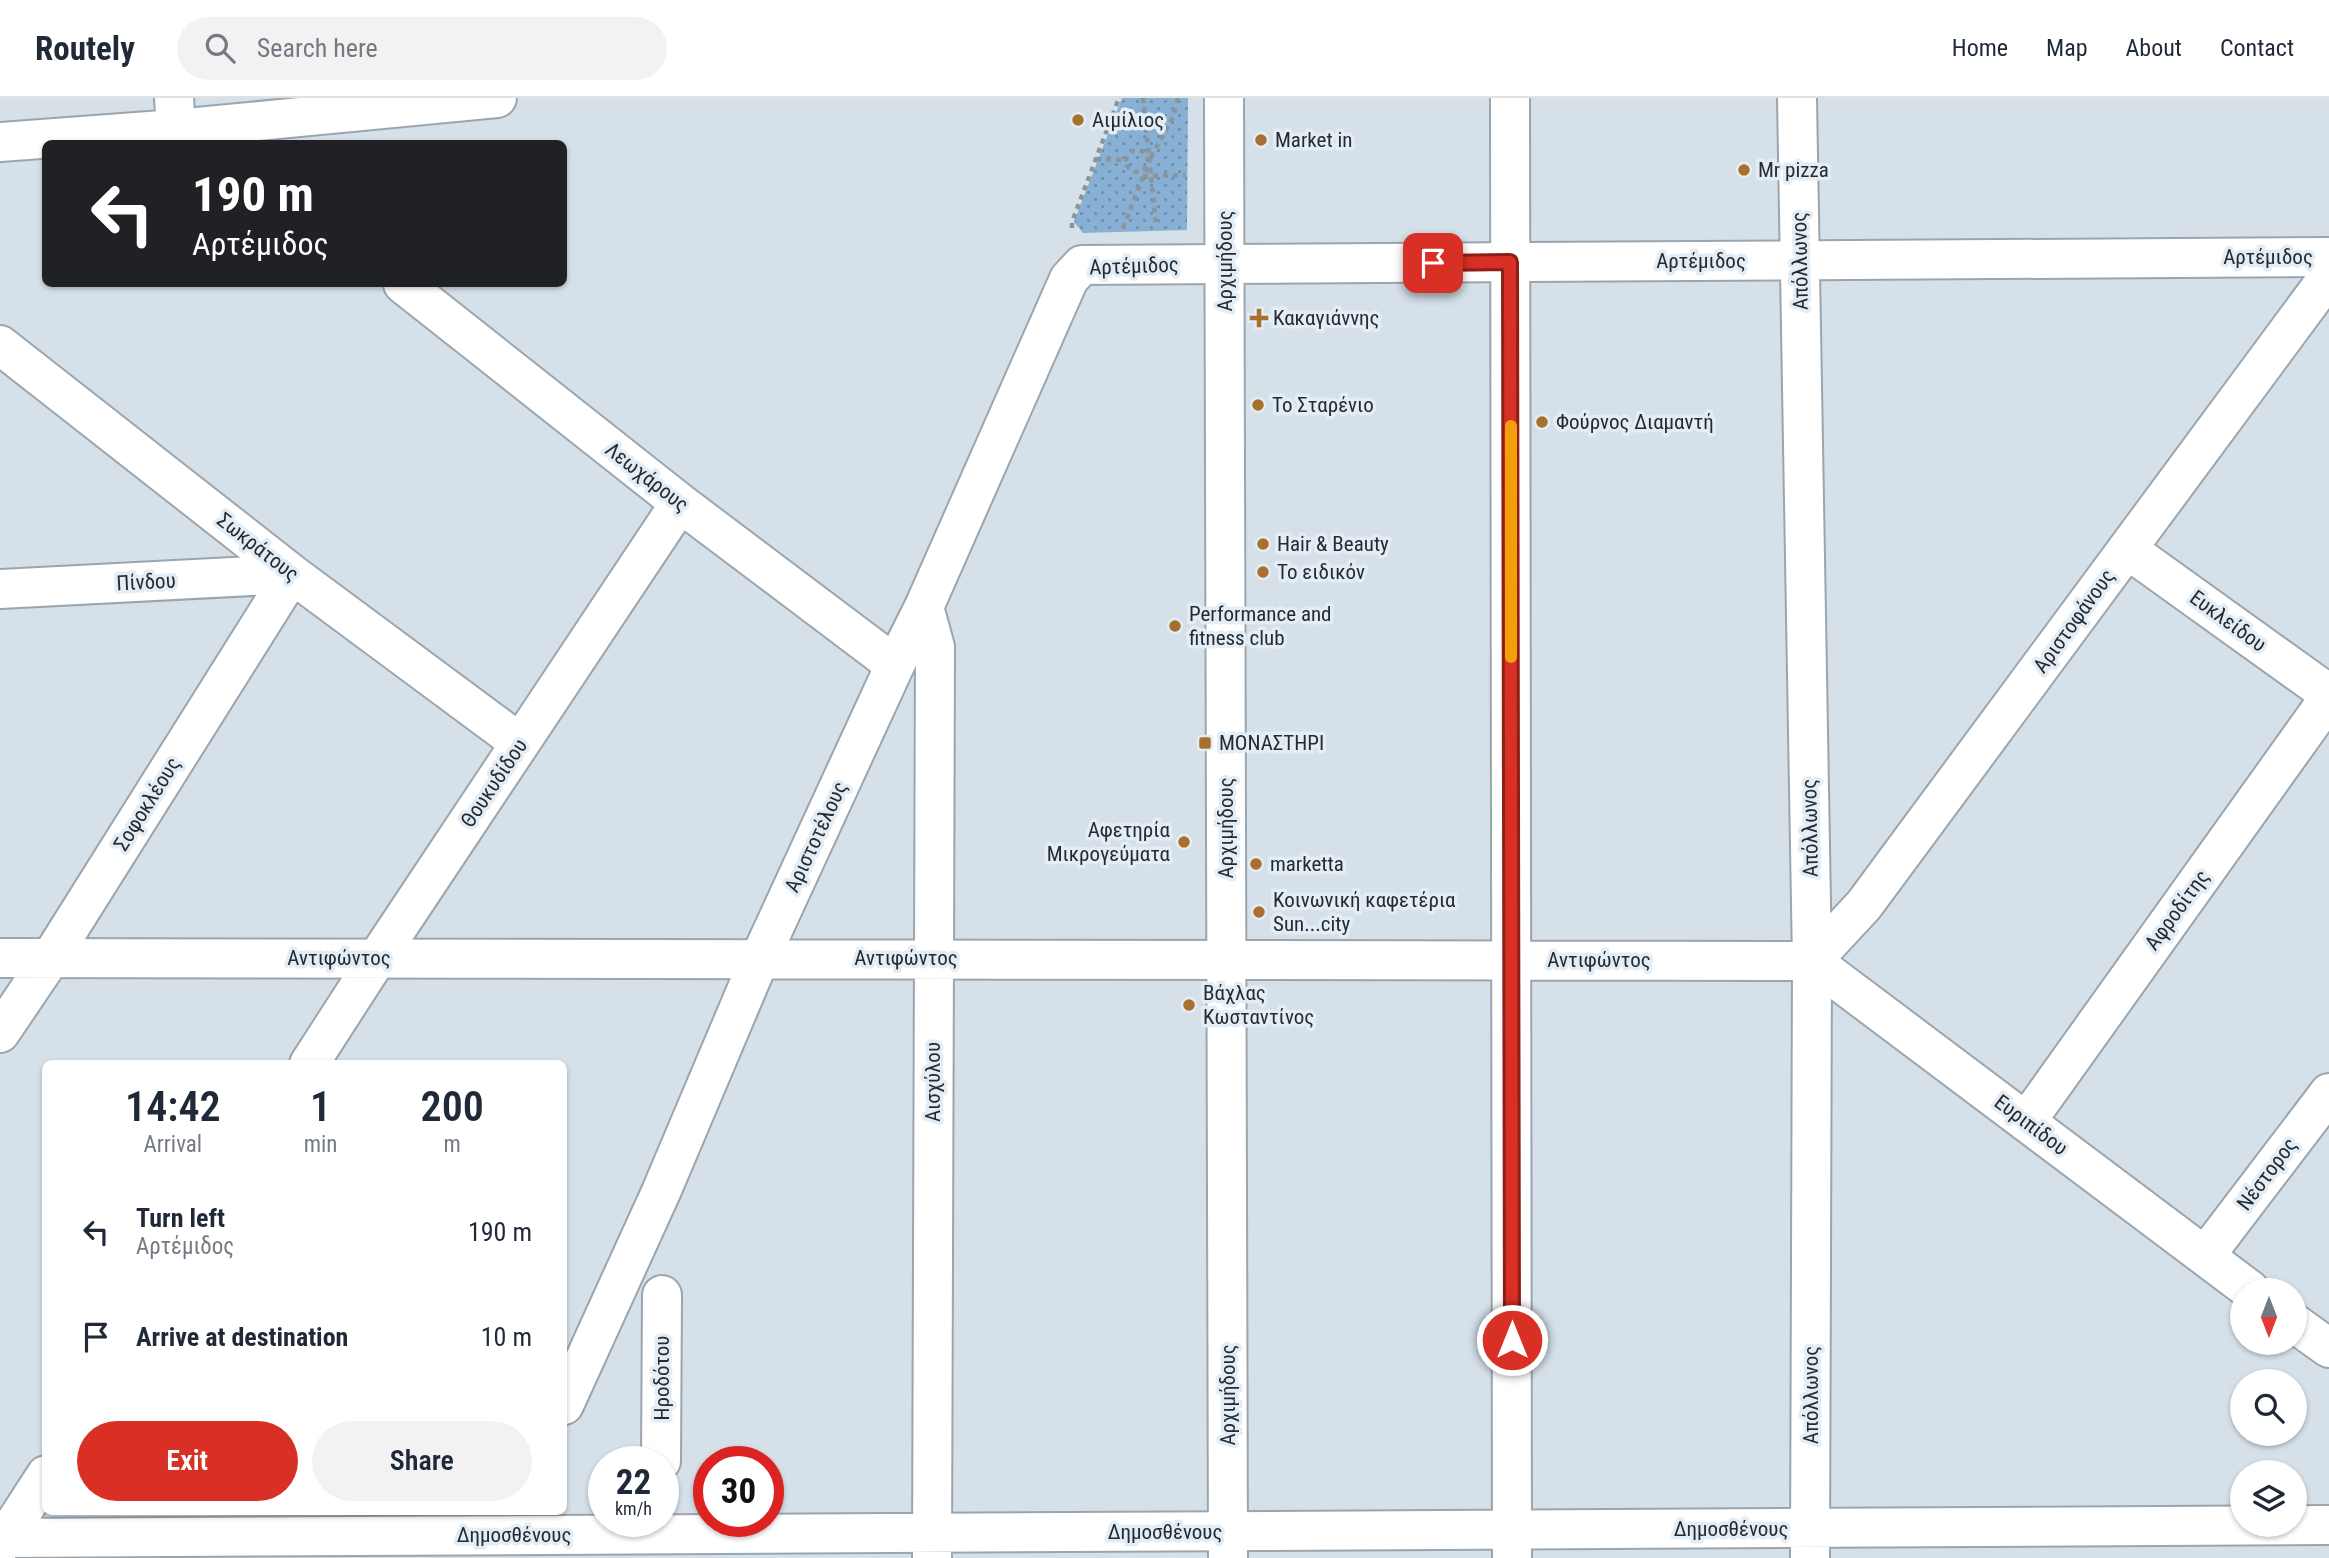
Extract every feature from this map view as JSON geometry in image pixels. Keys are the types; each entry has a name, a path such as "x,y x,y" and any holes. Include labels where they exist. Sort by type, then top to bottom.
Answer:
{"street":[{"path":"0,142 175,114 229,134 497,98"},
{"name":"Αρχιμήδους","path":"1224,98 1228,1545"},
{"path":"1510,98 1512,1544"},
{"name":"Απόλλωνος","path":"1797,98 1812,961 1810,1543"},
{"name":"Αρτέμιδος","path":"1076,272 1082,265 1121,264 2329,257"},
{"name":"Αριστοτέλους","path":"567,1398 661,1192 760,958 924,607 1069,279 1076,272"},
{"name":"Αριστοφάνους","path":"1812,961 1864,905 2329,276"},
{"name":"Λεωχάρους","path":"407,287 680,503 895,665"},
{"name":"Σωκράτους","path":"0,345 292,574 520,743"},
{"name":"Θουκυδίδου","path":"312,1060 680,503"},
{"name":"Ευκλείδου","path":"2127,549 2329,696"},
{"name":"Πίνδου","path":"0,589 292,574"},
{"name":"Σοφοκλέους","path":"0,1033 50,959 292,574"},
{"name":"Αισχύλου","path":"924,607 935,647 932,1546"},
{"name":"Αφροδίτης","path":"2026,1122 2329,696"},
{"name":"Αντιφώντος","path":"0,958 1812,961"},
{"name":"Ευριπίδου","path":"1812,961 2234,1278"},
{"name":"Νέστορος","path":"2205,1256 2329,1093"},
{"name":"Ηροδότου","path":"661,1446 662,1295"},
{"path":"2307,1332 2329,1349"},
{"path":"2,1541 42,1481"},
{"name":"Δημοσθένους","path":"2,1541 187,1547 505,1535 932,1546 1810,1543 2329,1525"}],"path":[{"path":"1076,272 1071,239 1072,222 1119,98"},
{"path":"1143,98 1159,264"},
{"path":"1121,264 1122,228 1148,163 1173,117 1178,98"},
{"path":"1139,149 1147,156 1148,163 1141,171 1133,172 1127,167 1125,160 1128,153 1139,149"},
{"path":"1096,159 1125,160"}],"shaded area":[{"path":"1122,98 1188,98 1187,230 1083,233 1074,222"}],"slow traffic":[{"path":"1511,426 1511,657"}],"place":[{"name":"Αιμίλιος","path":"1078,120"},
{"name":"Market in","path":"1261,140"},
{"name":"Mr pizza","path":"1744,170"},
{"name":"Κακαγιάννης","path":"1259,318"},
{"name":"Το Σταρένιο","path":"1258,405"},
{"name":"Φούρνος Διαμαντή","path":"1542,422"},
{"name":"Hair & Beauty","path":"1263,544"},
{"name":"Το ειδικόν","path":"1263,572"},
{"name":"Performance and fitness club","path":"1175,626"},
{"name":"ΜΟΝΑΣΤΗΡΙ","path":"1205,743"},
{"name":"Αφετηρία Μικρογεύματα","path":"1184,842"},
{"name":"marketta","path":"1256,864"},
{"name":"Κοινωνική καφετέρια Sun...city","path":"1259,912"},
{"name":"Βάχλας Κωσταντίνος","path":"1189,1005"}],"route":[{"path":"1433,263 1510,262 1512,1340"}]}
